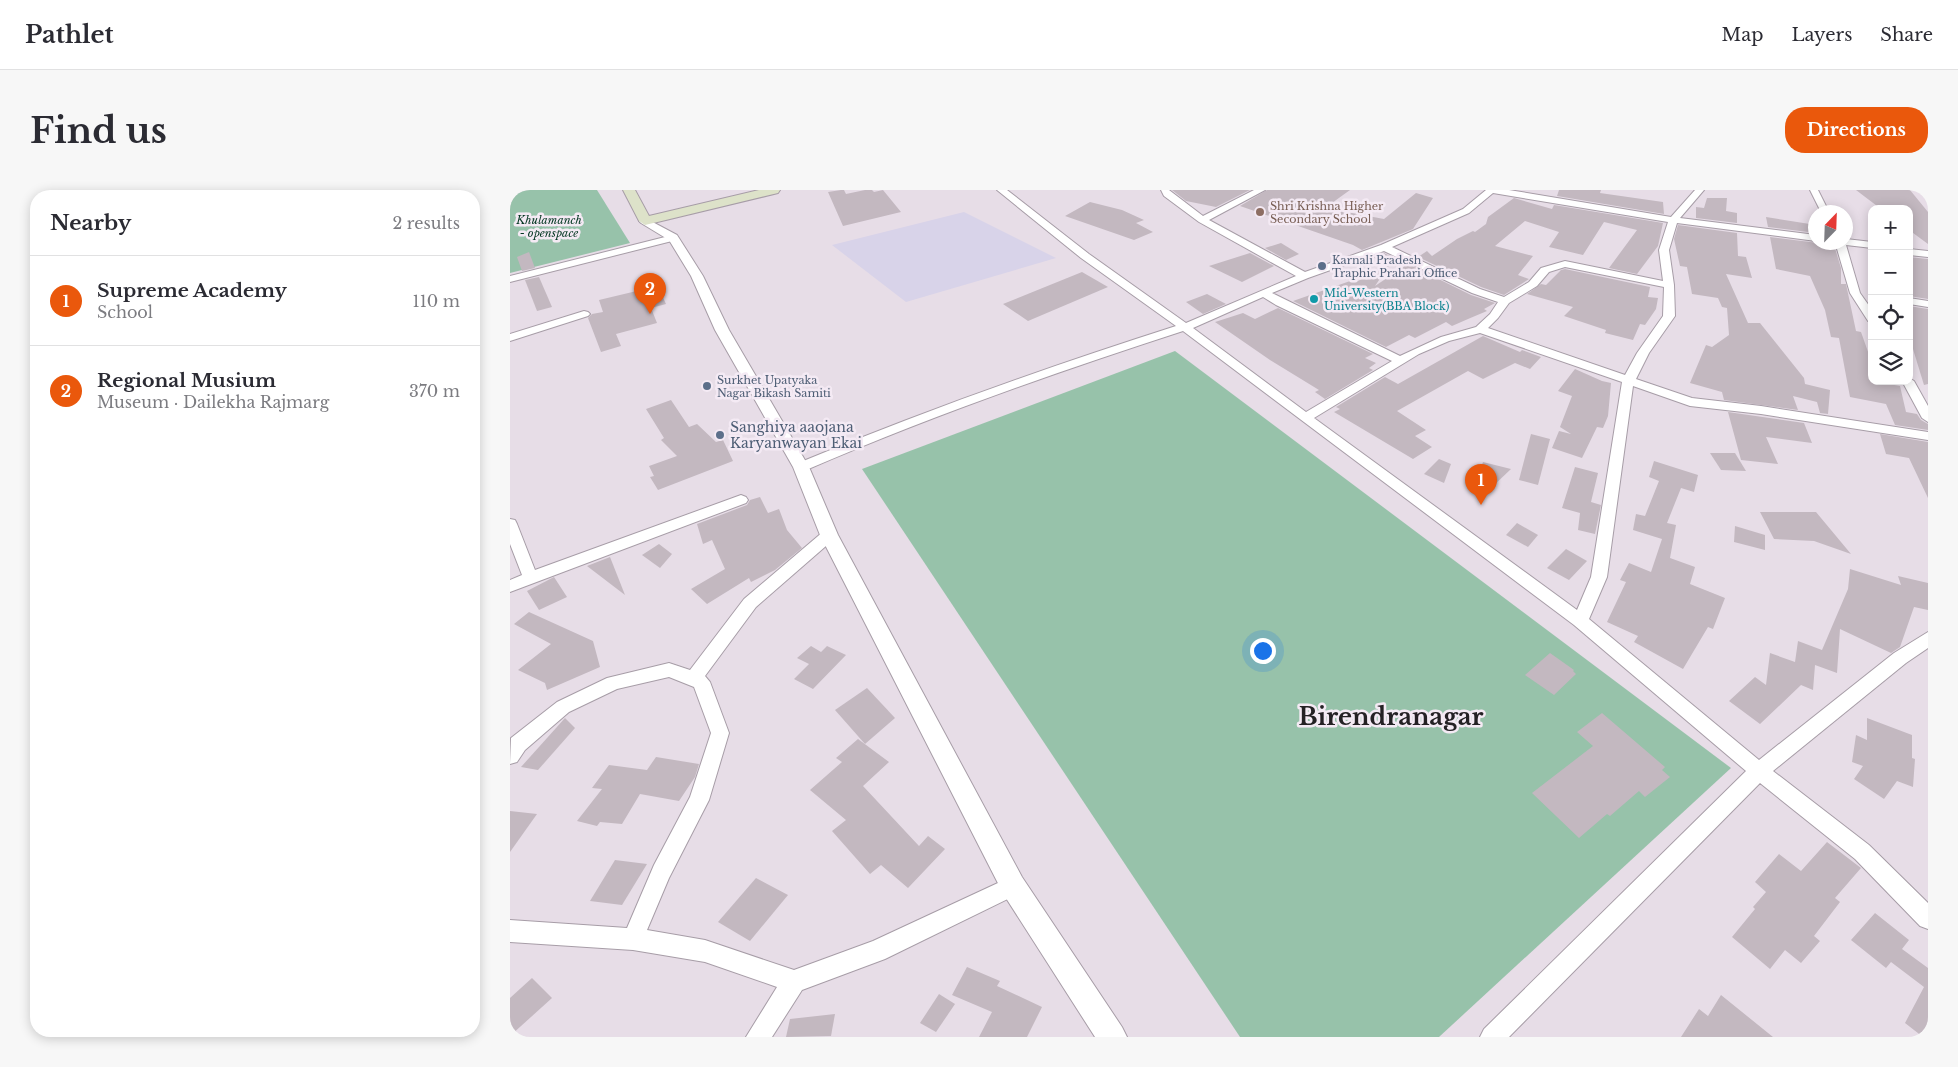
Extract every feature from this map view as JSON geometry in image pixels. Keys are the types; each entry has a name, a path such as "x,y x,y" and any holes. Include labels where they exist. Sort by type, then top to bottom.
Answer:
{"main road":[{"path":"629,190 645,221 774,190"}],"street":[{"path":"1165,190 1167,194 1202,220 1304,276"},
{"path":"1202,220 1260,190"},
{"path":"801,467 865,440 1051,370 1185,326 1304,276 1384,247 1466,211 1492,190 1673,220 1808,237"},
{"path":"1580,621 1599,577 1628,382 1643,353 1669,316 1669,285 1664,250 1673,220 1685,209 1700,190"},
{"path":"1814,190 1822,205"},
{"path":"1003,191 1021,191"},
{"path":"1003,191 1085,256 1185,326 1580,621 1759,771 1862,852 1928,918"},
{"path":"645,221 673,238 698,276 722,330 801,467 829,535 1014,886 1112,1037"},
{"path":"510,279 673,238"},
{"path":"1853,243 1868,245"},
{"path":"1384,247 1476,291 1504,301"},
{"path":"1842,250 1855,293 1868,313"},
{"path":"1913,252 1928,254"},
{"path":"1306,418 1415,352 1444,339 1480,330 1494,316 1504,301 1533,284 1545,270 1565,264 1669,285"},
{"path":"1264,293 1400,360"},
{"path":"1855,293 1868,295"},
{"path":"1913,302 1928,304"},
{"path":"510,338 584,314"},
{"path":"1480,330 1690,402 1761,410 1928,436"},
{"path":"1910,385 1928,418"},
{"path":"510,586 741,500"},
{"path":"510,524 531,579"},
{"path":"693,679 750,604 829,535"},
{"path":"1492,1037 1759,771 1900,658 1928,639"},
{"path":"510,756 518,744 563,707 613,683 669,670 701,682 720,733 699,800 661,872 633,940"},
{"path":"758,1037 794,981 877,951 1014,886"},
{"path":"510,931 633,940 705,951 794,981"}],"shaded area":[{"path":"964,212 1056,258 906,302 832,245"}],"green space":[{"name":"Khulamanch - openspace","path":"510,190 597,190 630,243 510,273"},
{"path":"1175,351 1731,768 1439,1037 1240,1037 862,469"}],"building":[{"path":"844,190 846,194 865,190 872,190 874,192 883,190 901,212 843,226 828,192"},
{"path":"1172,190 1250,190 1216,207 1186,201"},
{"path":"1267,190 1350,190 1325,208 1384,219 1416,193 1433,198 1413,229 1362,250 1353,245 1240,206"},
{"path":"1559,190 1601,190 1600,193 1663,202 1664,214 1557,196"},
{"path":"1856,190 1910,190 1928,212 1928,244 1913,233 1913,205 1876,205"},
{"path":"1514,198 1552,209 1554,205 1663,223 1658,246 1637,274 1609,268 1637,230 1604,222 1583,255 1549,247 1559,232 1525,221 1495,246 1533,256 1518,275 1529,279 1504,295 1481,287 1418,257 1427,251 1432,256 1457,239 1473,231 1475,232 1486,224 1488,217"},
{"path":"1707,198 1727,198 1726,211 1737,213 1737,223 1696,218 1696,207 1704,208"},
{"path":"1090,202 1122,210 1144,220 1136,223 1153,232 1134,240 1065,216"},
{"path":"1766,217 1808,224 1808,232 1768,227"},
{"path":"1678,225 1737,233 1738,256 1746,257 1752,278 1726,274 1748,323 1760,323 1804,378 1805,384 1830,390 1828,414 1820,413 1817,402 1793,396 1798,410 1724,400 1722,392 1690,383 1706,345 1712,347 1729,335 1727,308 1722,307 1718,298 1692,294 1687,267 1680,266 1674,239"},
{"path":"1770,237 1808,242 1808,250 1836,250 1841,268 1841,284 1846,284 1856,331 1861,332 1868,352 1868,385 1900,386 1906,412 1917,414 1921,420 1928,424 1928,430 1895,425 1886,404 1850,397 1839,338 1831,337 1825,310 1810,276 1776,269"},
{"path":"1281,243 1299,254 1286,260 1265,248"},
{"path":"529,252 535,268 522,271 517,257"},
{"path":"1250,253 1274,266 1242,282 1209,266"},
{"path":"1384,253 1394,258 1375,286 1408,264 1471,295 1495,303 1484,309 1487,311 1452,326 1446,322 1415,338 1409,335 1386,347 1293,301 1353,280 1356,282 1387,266 1373,257"},
{"path":"1913,257 1928,259 1928,299 1913,297"},
{"path":"1565,269 1650,287 1648,297 1658,298 1656,309 1645,325 1640,324 1633,340 1605,333 1606,330 1564,316 1573,307 1527,294 1541,284 1546,285 1561,270"},
{"path":"1082,272 1108,287 1028,321 1003,304"},
{"path":"539,277 552,307 537,311 525,280"},
{"path":"645,289 647,292 659,289 666,304 651,308 657,323 616,334 621,346 601,352 588,318 592,314 603,312 599,300"},
{"path":"1207,294 1226,304 1203,314 1186,302"},
{"path":"1913,307 1928,309 1928,384 1924,385 1913,349"},
{"path":"1278,308 1373,354 1365,358 1376,363 1369,368 1373,370 1325,399 1315,392 1319,390 1270,360 1215,322 1243,313 1255,319"},
{"path":"1483,336 1520,352 1522,350 1541,357 1530,369 1515,363 1483,379 1468,371 1397,411 1426,430 1415,436 1432,447 1413,459 1334,412 1340,409 1336,407 1385,377 1398,384"},
{"path":"1575,369 1611,383 1608,416 1603,428 1597,427 1582,458 1552,448 1559,431 1571,434 1560,427 1572,396 1558,391"},
{"path":"671,400 689,427 697,424 716,442 723,440 733,461 658,490 650,477 654,476 649,466 677,456 661,440 664,438 646,409"},
{"path":"1728,412 1804,423 1812,443 1766,437 1778,464 1741,460"},
{"path":"1531,434 1550,439 1538,485 1519,480"},
{"path":"1880,434 1928,442 1928,498 1909,458 1886,454"},
{"path":"1710,453 1735,453 1746,471 1721,470"},
{"path":"1439,459 1451,464 1444,483 1424,474"},
{"path":"1654,461 1698,475 1694,492 1681,488 1667,523 1676,525 1670,558 1695,567 1690,584 1725,598 1713,629 1708,627 1683,669 1634,642 1638,636 1607,622 1626,582 1620,580 1629,563 1651,572 1662,539 1633,530 1636,514 1645,516 1659,481 1649,477"},
{"path":"1483,462 1511,469 1492,487 1476,482"},
{"path":"1575,467 1598,473 1591,502 1601,505 1595,534 1578,530 1580,513 1562,508"},
{"path":"760,497 768,513 779,509 787,530 802,548 775,570 751,582 749,578 707,604 691,589 725,569 712,540 703,544 697,524 747,505 750,500"},
{"path":"1760,512 1816,512 1851,554 1814,541 1774,539"},
{"path":"1517,523 1538,535 1528,547 1506,535"},
{"path":"1735,526 1765,535 1765,550 1734,542"},
{"path":"659,544 672,554 660,568 642,555"},
{"path":"1566,549 1587,561 1569,580 1547,568"},
{"path":"610,557 625,595 587,566"},
{"path":"1850,569 1901,585 1898,576 1928,583 1928,610 1914,607 1900,647 1891,653 1840,629 1837,673 1815,665 1813,690 1801,685 1760,724 1729,701 1755,677 1766,685 1770,653 1795,662 1798,641 1822,650 1848,589"},
{"path":"554,577 567,597 539,610 527,591"},
{"path":"529,612 593,641 600,667 547,690 545,683 518,670 551,644 514,624"},
{"path":"811,646 821,652 827,646 846,655 813,689 794,679 809,664 797,658"},
{"path":"1550,653 1574,670 1576,674 1554,695 1525,675"},
{"path":"867,688 895,718 865,744 835,710"},
{"path":"1602,713 1665,767 1662,770 1670,777 1645,797 1639,791 1610,816 1607,814 1579,838 1532,793 1593,746 1577,732"},
{"path":"565,718 575,728 538,770 521,767"},
{"path":"1867,718 1912,735 1912,758 1915,759 1913,787 1897,781 1884,799 1854,779 1863,766 1852,762 1856,735 1867,740"},
{"path":"858,739 889,762 863,786 919,846 928,836 945,849 908,888 881,865 870,874 832,831 846,820 810,790 842,762 836,758"},
{"path":"656,757 699,764 695,777 679,801 640,794 622,824 600,822 597,826 577,821 602,789 592,788 609,765 647,770"},
{"path":"510,811 537,814 510,852"},
{"path":"1827,842 1861,868 1835,898 1840,902 1814,936 1820,941 1801,963 1785,950 1770,969 1732,937 1766,892 1755,882 1779,854 1801,871"},
{"path":"615,860 647,864 622,905 590,901"},
{"path":"756,878 788,895 750,941 718,922"},
{"path":"1875,913 1909,940 1902,949 1928,968 1928,1037 1923,1037 1905,1023 1924,987 1891,962 1886,968 1851,940"},
{"path":"967,967 1000,981 997,986 1042,1007 1027,1037 979,1037 992,1012 952,995"},
{"path":"532,978 552,998 510,1036 510,998"},
{"path":"939,994 955,1004 936,1032 920,1023"},
{"path":"1721,995 1773,1037 1681,1037 1699,1009 1708,1016"},
{"path":"835,1014 831,1036 786,1037 790,1019"}],"place":[{"name":"Shri Krishna Higher Secondary School","path":"1260,212"},
{"name":"Karnali Pradesh Traphic Prahari Office","path":"1322,266"},
{"name":"Mid-Western University(BBA Block)","path":"1314,299"},
{"name":"Regional Musium","path":"650,314"},
{"name":"Surkhet Upatyaka Nagar Bikash Samiti","path":"707,386"},
{"name":"Sanghiya aaojana Karyanwayan Ekai","path":"720,435"},
{"name":"Supreme Academy","path":"1481,505"}],"district":[{"name":"Birendranagar","path":"1391,717"}]}
